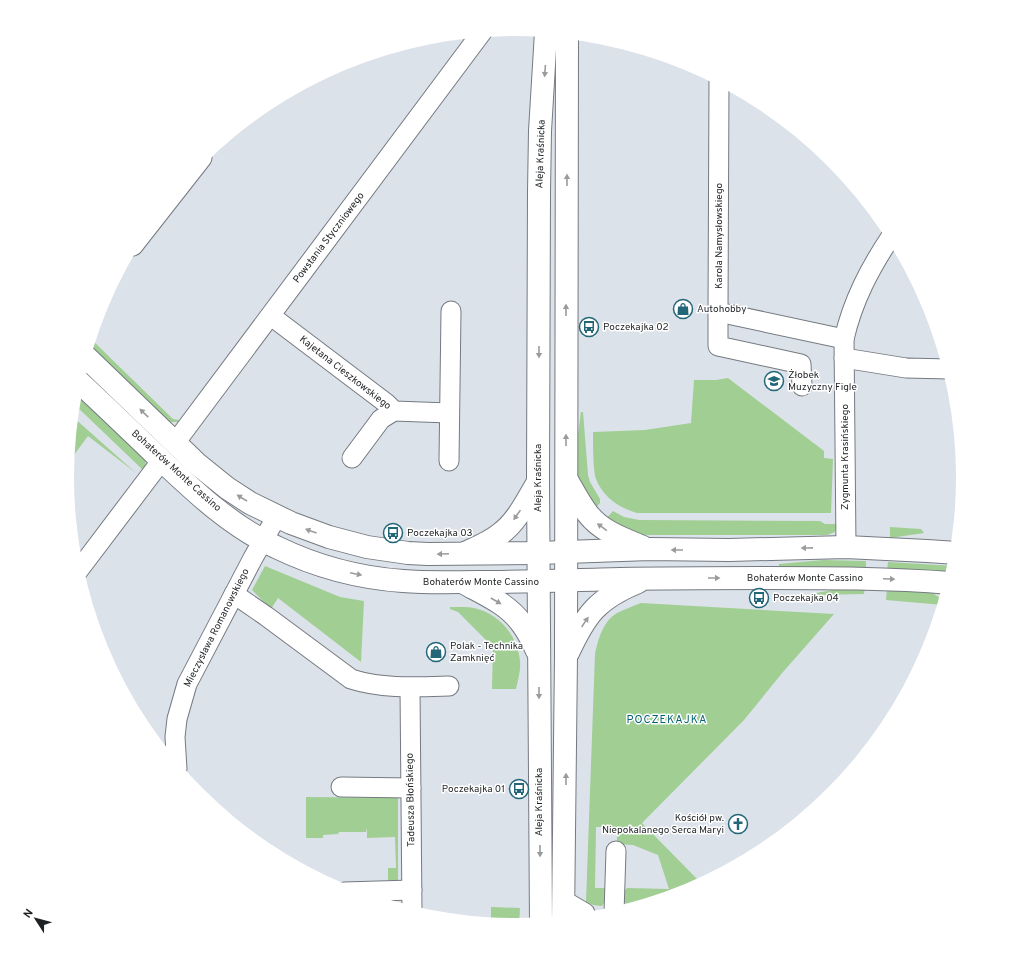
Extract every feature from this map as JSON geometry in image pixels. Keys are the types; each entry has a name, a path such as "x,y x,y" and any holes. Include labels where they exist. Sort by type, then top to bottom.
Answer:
{"main road":[{"name":"Aleja Kraśnicka","path":"541,918 538,581 540,131 546,59 546,37"},
{"path":"563,911 567,552 567,39"},
{"name":"Bohaterów Monte Cassino","path":"90,361 196,463 227,488 250,503 277,516 328,537 367,547 408,554 846,547 951,553"},
{"name":"Bohaterów Monte Cassino","path":"83,386 212,506 242,528 263,541 305,560 357,574 403,582 566,581 647,578 839,578 944,583"},
{"path":"566,479 581,505 594,521 622,539 650,549"},
{"path":"465,553 487,542 505,530 517,516 538,482"},
{"path":"566,656 577,633 598,604 619,590 647,578"},
{"path":"462,582 500,603 516,616 523,625 539,654"}],"street":[{"name":"Powstania Styczniowego","path":"175,443 478,38"},
{"name":"Karola Namysłowskiego","path":"719,86 718,346 801,364 802,386"},
{"name":"Zygmunta Krasińskiego","path":"846,547 844,339 849,316 870,269 888,241"},
{"path":"449,461 451,311"},
{"path":"718,312 844,339"},
{"name":"Kajetana Cieszkowskiego","path":"271,316 386,403 394,411 449,413"},
{"path":"844,358 906,368 944,370"},
{"path":"352,458 381,419 394,411"},
{"path":"82,566 162,460"},
{"name":"Mieczysława Romanowskiego","path":"176,760 175,737 177,719 190,679 234,594 277,516"},
{"path":"234,594 351,679 367,684 410,688 449,686"},
{"name":"Tadeusza Błońskiego","path":"410,688 412,907"},
{"path":"341,787 411,788"},
{"path":"610,909 616,851"},
{"path":"363,891 412,890"},
{"path":"563,911 576,915"}],"green space":[{"path":"95,343 173,419 179,420 178,422 167,422 93,351"},
{"path":"728,378 824,451 824,458 833,459 831,513 637,513 618,505 603,491 595,475 593,432 645,430 691,423 694,380 716,380"},
{"path":"81,396 145,459 146,467 143,470 79,409"},
{"path":"581,412 583,412 588,475 590,482 600,499 600,503 592,512 577,483 575,457"},
{"path":"78,421 136,473 88,436 75,454"},
{"path":"613,511 624,517 639,520 820,521 825,524 837,524 835,532 827,535 633,535 603,522"},
{"path":"890,527 921,529 924,533 890,538"},
{"path":"823,560 866,561 866,570 779,570 779,564"},
{"path":"888,562 949,566 946,576 887,571"},
{"path":"265,566 340,597 364,601 361,662 278,598 271,609 252,590"},
{"path":"865,586 864,594 816,595 816,593 849,587"},
{"path":"887,588 926,589 940,598 938,605 886,600"},
{"path":"641,603 834,614 783,672 744,720 642,823 697,879 657,896 628,904 625,903 621,897 627,888 669,889 658,855 633,845 617,844 617,827 596,827 595,888 607,888 606,900 602,906 593,905 586,902 595,654 600,637 608,621 612,616"},
{"path":"450,607 469,607 481,610 496,618 508,630 513,637 519,653 520,671 516,689 492,689 493,647 458,612 450,609"},
{"path":"306,797 398,798 398,880 388,880 388,868 396,868 395,837 367,838 367,828 366,832 339,832 338,834 323,835 323,838 306,838"},
{"path":"491,907 520,908 519,919 491,918"}],"place":[{"name":"Autohobby","path":"683,309"},
{"name":"Poczekajka 02","path":"589,327"},
{"name":"Żłobek Muzyczny Figle","path":"774,381"},
{"name":"Poczekajka 03","path":"393,533"},
{"name":"Poczekajka 04","path":"759,598"},
{"name":"Polak - Technika Zamknięć","path":"436,652"},
{"name":"Poczekajka 01","path":"519,789"},
{"name":"Kościół pw. Niepokalanego Serca Maryi","path":"738,824"}],"district":[{"name":"POCZEKAJKA","path":"667,720"}]}
